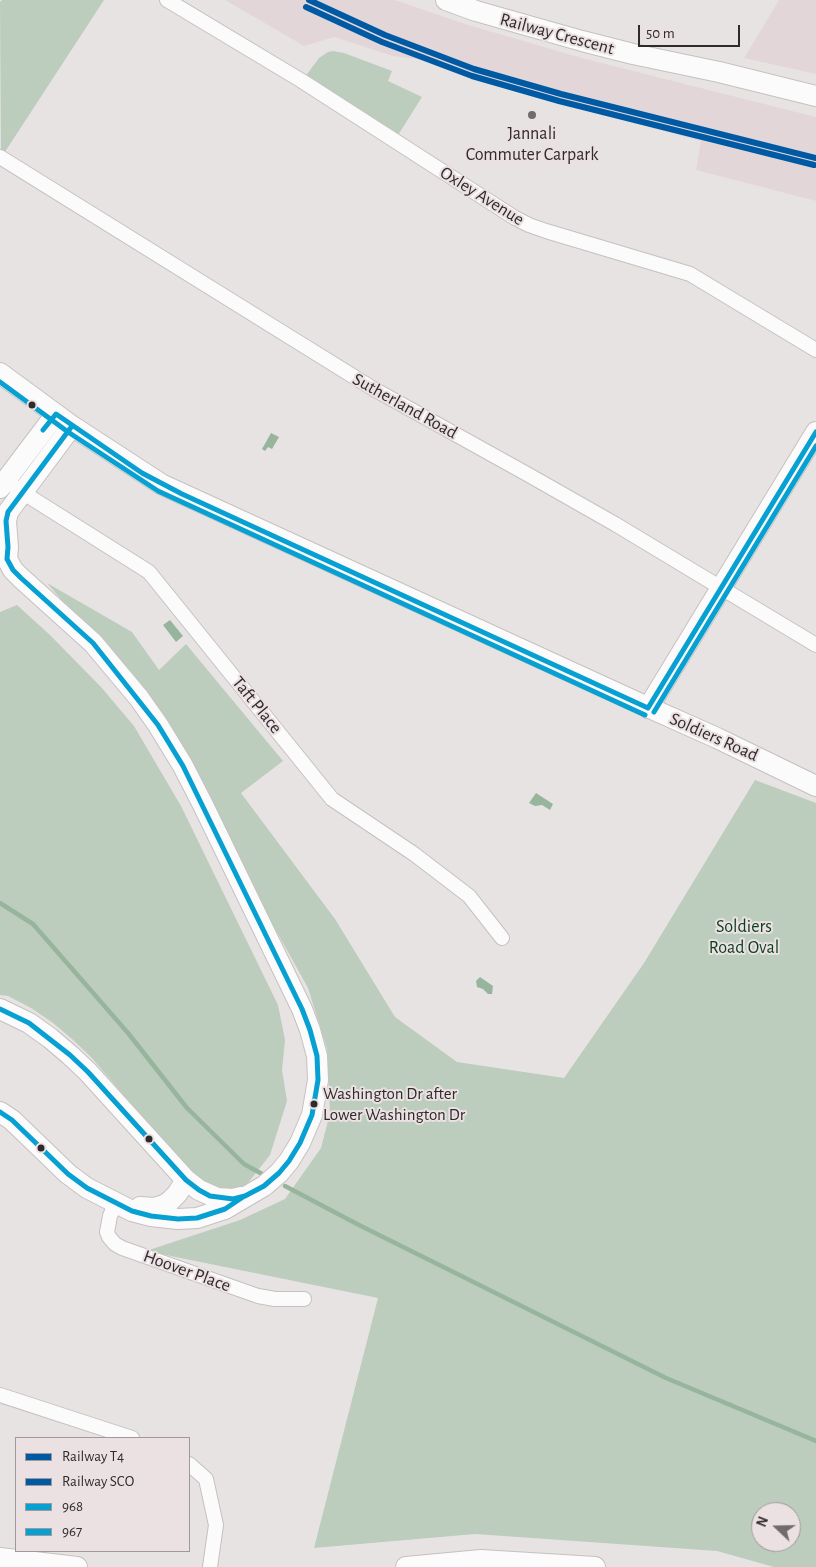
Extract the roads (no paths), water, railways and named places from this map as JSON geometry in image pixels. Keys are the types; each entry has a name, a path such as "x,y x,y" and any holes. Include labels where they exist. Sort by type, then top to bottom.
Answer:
{"street":[{"name":"Oxley Avenue","path":"168,0 302,81 515,218 546,231 690,274 816,350"},
{"name":"Railway Crescent","path":"446,0 476,11 582,41 816,96"},
{"name":"Sutherland Road","path":"0,157 372,388 616,524 816,645"},
{"name":"Soldiers Road","path":"0,373 72,426 142,473 182,494 717,738 816,786"},
{"path":"3,484 56,414"},
{"path":"0,1112 12,1120 68,1174 88,1188 132,1211 151,1216 178,1219 197,1218 225,1209 264,1186 289,1161 300,1143 312,1115 318,1080 317,1056 302,1009 183,766 158,725 93,644 21,578 4,557 8,547 3,520 72,426"},
{"path":"648,708 816,432"},
{"name":"Taft Place","path":"3,484 22,492 149,572 332,800 414,854 469,896 502,938"},
{"path":"0,1009 29,1024 70,1054 186,1180 198,1190 217,1198 233,1199 246,1196"},
{"path":"116,1202 143,1208 154,1208 170,1201 186,1180"},
{"name":"Hoover Place","path":"116,1202 110,1216 107,1232 115,1244 122,1248 258,1296 275,1299 304,1299"},
{"path":"0,1395 129,1437"},
{"path":"190,1465 206,1479 216,1525 210,1567"},
{"path":"0,1558 77,1567"},
{"path":"406,1567 481,1560 595,1567"}],"waterway":[{"path":"0,903 33,924 128,1033 187,1108 244,1164 264,1175"},
{"path":"285,1186 357,1224 666,1378 816,1441"}],"rail line":[{"name":"T4","path":"309,0 385,35 474,69 561,94 816,158"},
{"name":"SCO","path":"306,7 382,42 472,76 559,101 814,165"}],"place":[{"name":"Jannali Commuter Carpark","path":"532,115"},
{"name":"Washington Dr after Lower Washington Dr","path":"314,1104"}],"park label":[{"name":"Soldiers Road Oval","path":"744,938"}]}
